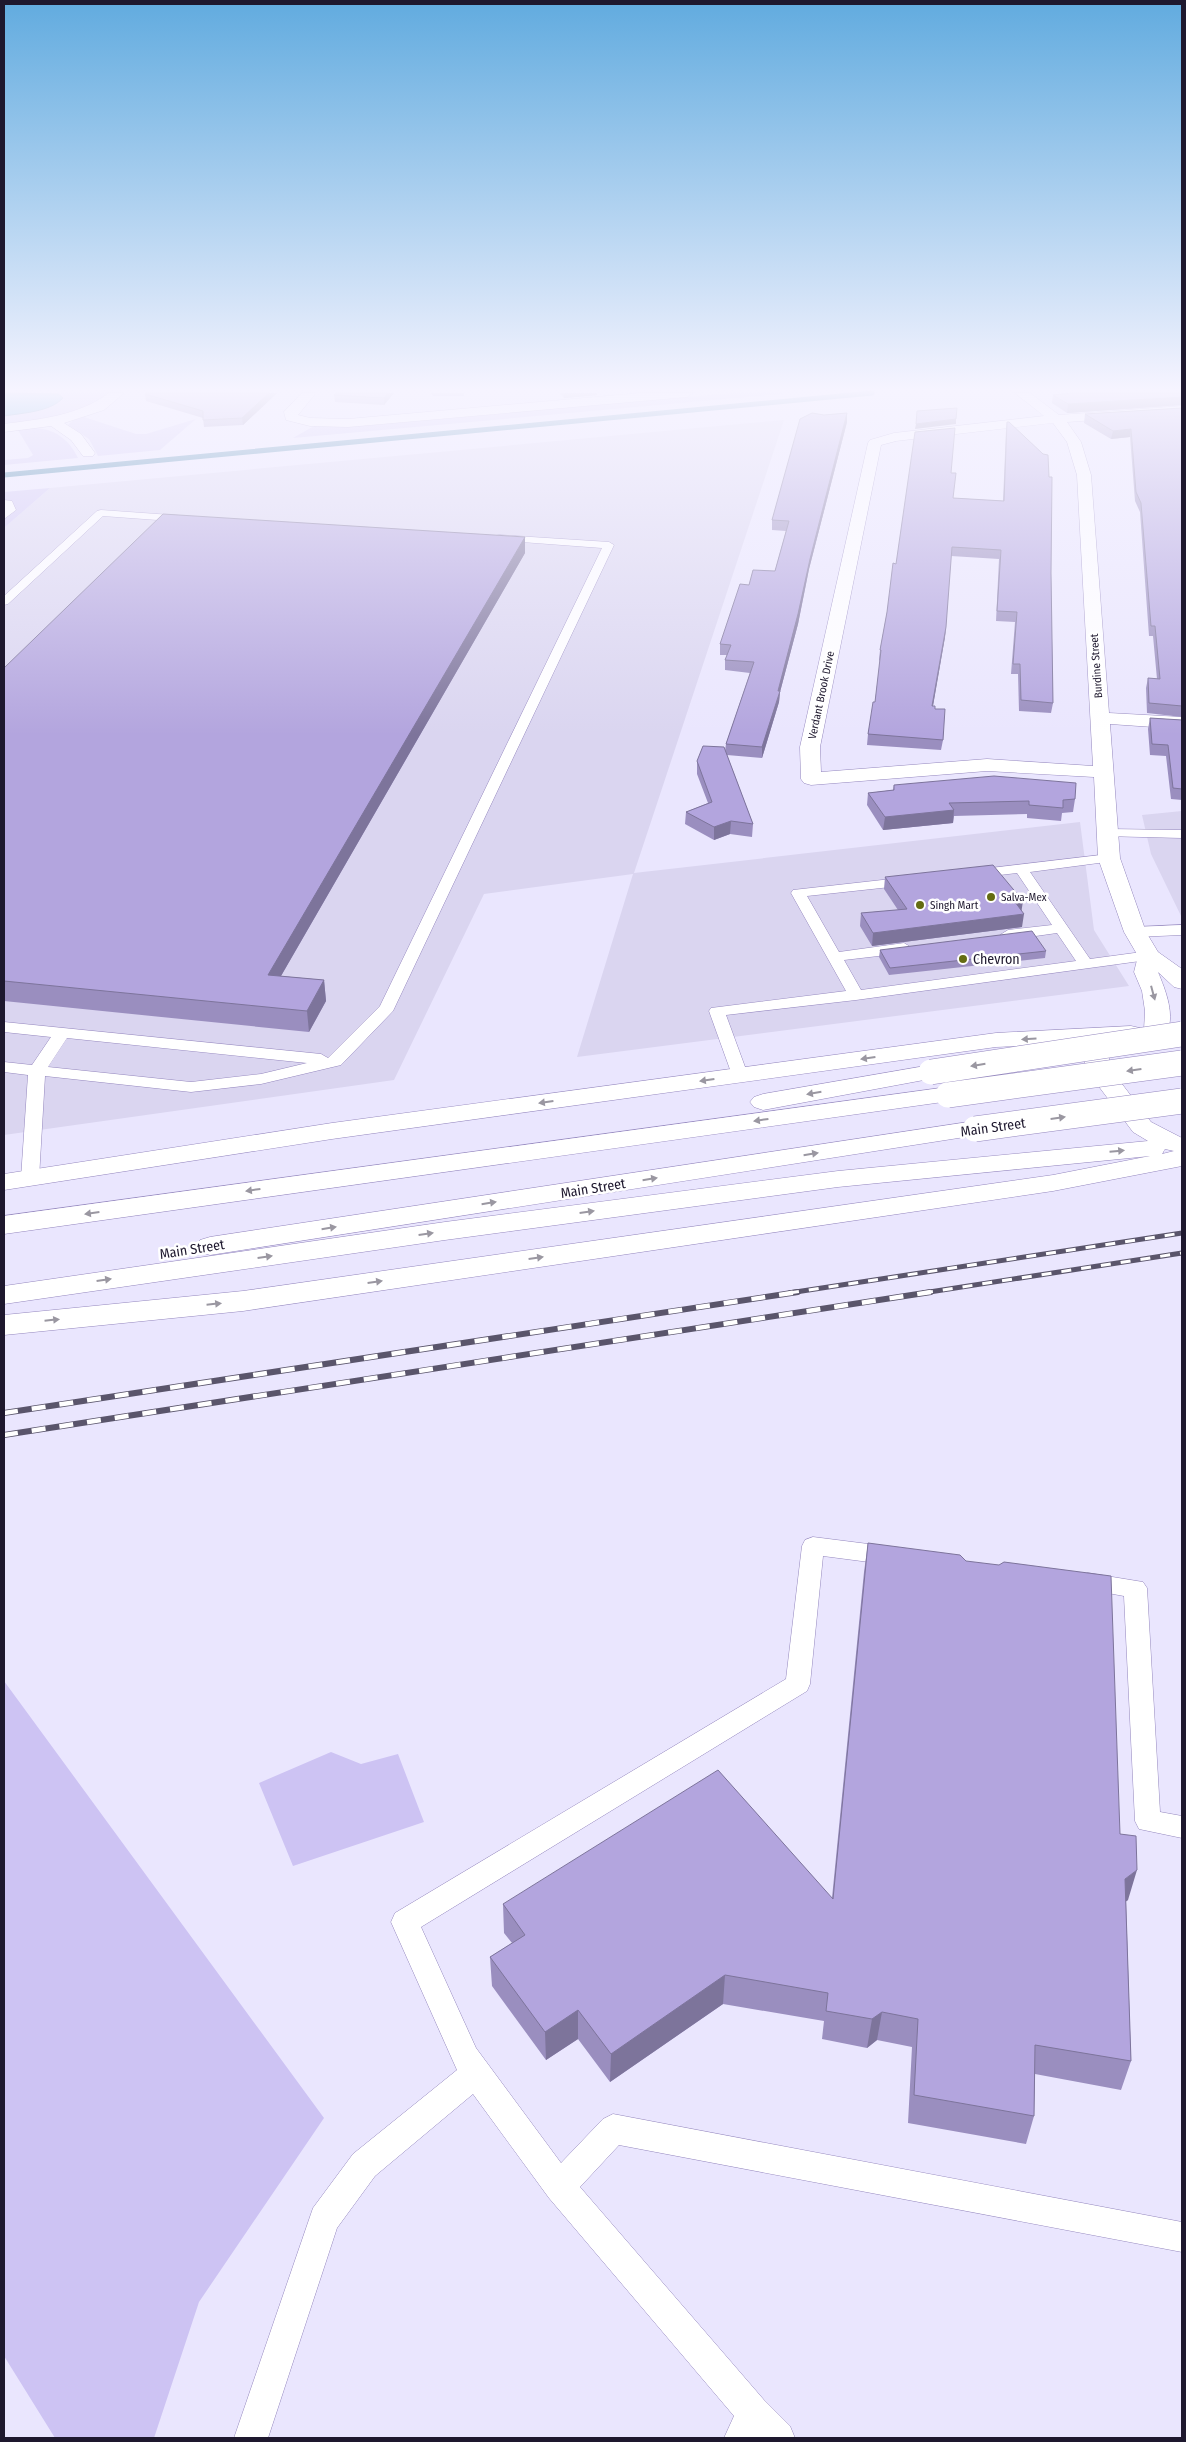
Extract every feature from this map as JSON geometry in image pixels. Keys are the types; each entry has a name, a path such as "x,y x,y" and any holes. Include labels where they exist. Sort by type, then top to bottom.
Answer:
{"main road":[{"name":"Verdant Brook Drive","path":"861,507 810,747 811,779 987,765 1103,772"},
{"name":"Burdine Street","path":"1086,507 1109,858 1135,932 1149,956 1170,970 1182,982"},
{"path":"1100,718 1182,723"},
{"name":"Burdine Street","path":"1149,956 1146,972 1154,991 1157,1011 1149,1031"},
{"path":"4,1182 332,1130 996,1040 1149,1031 1182,1027"},
{"path":"1149,1031 1109,1040 1096,1053 1097,1068 1142,1126 1172,1143 1182,1145"},
{"path":"295,1184 931,1072 1182,1034"},
{"path":"4,1226 295,1184 1182,1063"},
{"name":"Main Street","path":"4,1277 975,1129 1182,1100"},
{"path":"4,1295 788,1185 999,1162 1182,1145"},
{"path":"4,1325 252,1300 1053,1183 1182,1158"}],"lane":[{"path":"4,516 11,510 9,507"},
{"path":"4,602 101,513 200,520"},
{"path":"4,1067 190,1087 261,1079 335,1061 387,1008 609,545 489,538"},
{"path":"1107,833 1182,834"},
{"path":"963,875 1109,858"},
{"path":"1021,868 1086,964"},
{"path":"856,995 798,893 924,879"},
{"path":"992,937 1062,928"},
{"path":"1135,932 1182,930"},
{"path":"834,957 923,945"},
{"path":"740,1075 717,1011 856,995 1149,956"},
{"path":"4,1027 335,1061"},
{"path":"30,1178 37,1070 62,1033"},
{"path":"778,2438 747,2425 560,2187 475,2073 466,2058 405,1922 798,1684 813,1546 920,1560"},
{"path":"1066,1579 1135,1588 1148,1821 1182,1826"},
{"path":"251,2438 324,2219 364,2165 475,2073"},
{"path":"560,2187 612,2130 1182,2237"}],"shaded area":[{"path":"4,507 28,507 4,528"},
{"path":"28,507 755,507 634,873 1080,822 1094,930 1129,986 577,1057 633,874 484,894 394,1080 4,1135 4,528"},
{"path":"1182,811 1182,918 1151,854 1142,815"},
{"path":"4,1681 324,2118 199,2302 154,2438 55,2438 4,2356"},
{"path":"331,1752 361,1764 398,1754 424,1822 293,1866 259,1783"}],"building":[{"path":"776,507 823,507 778,691 780,691 762,747 726,744 754,662 725,660 731,645 720,644 740,584 749,585 753,570 775,571 789,521 772,520"},
{"path":"904,507 1052,507 1053,703 1021,700 1020,664 1013,664 1017,612 997,611 1001,550 952,547 946,627 932,706 935,706 935,709 945,709 943,740 868,734 873,702 875,702 880,650 893,563 896,564"},
{"path":"1141,507 1182,507 1182,706 1149,703 1148,678 1160,679 1155,626 1151,626"},
{"path":"163,514 525,537 268,975 324,980 307,1011 4,981 4,668"},
{"path":"1150,718 1182,720 1182,789 1173,788 1168,745 1152,744"},
{"path":"703,746 724,747 753,824 731,821 714,827 686,812 712,802 697,761"},
{"path":"994,776 1076,783 1075,799 1063,800 1063,808 1029,805 1029,801 949,803 954,810 885,817 868,793 894,790 894,785"},
{"path":"993,865 1023,901 1015,902 1024,914 873,933 861,913 907,909 885,877"},
{"path":"1032,931 1046,951 890,968 880,950"},
{"path":"868,1543 960,1555 966,1561 999,1565 1004,1562 1111,1576 1120,1834 1136,1836 1137,1870 1125,1879 1131,2061 1035,2045 1034,2116 914,2095 918,2019 882,2012 872,2019 826,2011 828,1993 725,1975 611,2054 578,2010 545,2032 490,1957 525,1935 503,1904 718,1770 833,1899"}],"railway":[{"path":"789,1293 1182,1233"},
{"path":"923,1293 1182,1253"},
{"path":"4,1413 798,1292"},
{"path":"4,1435 931,1292"}],"place":[{"name":"Salva-Mex","path":"991,897"},
{"name":"Singh Mart","path":"920,905"},
{"name":"Chevron","path":"963,959"}]}
